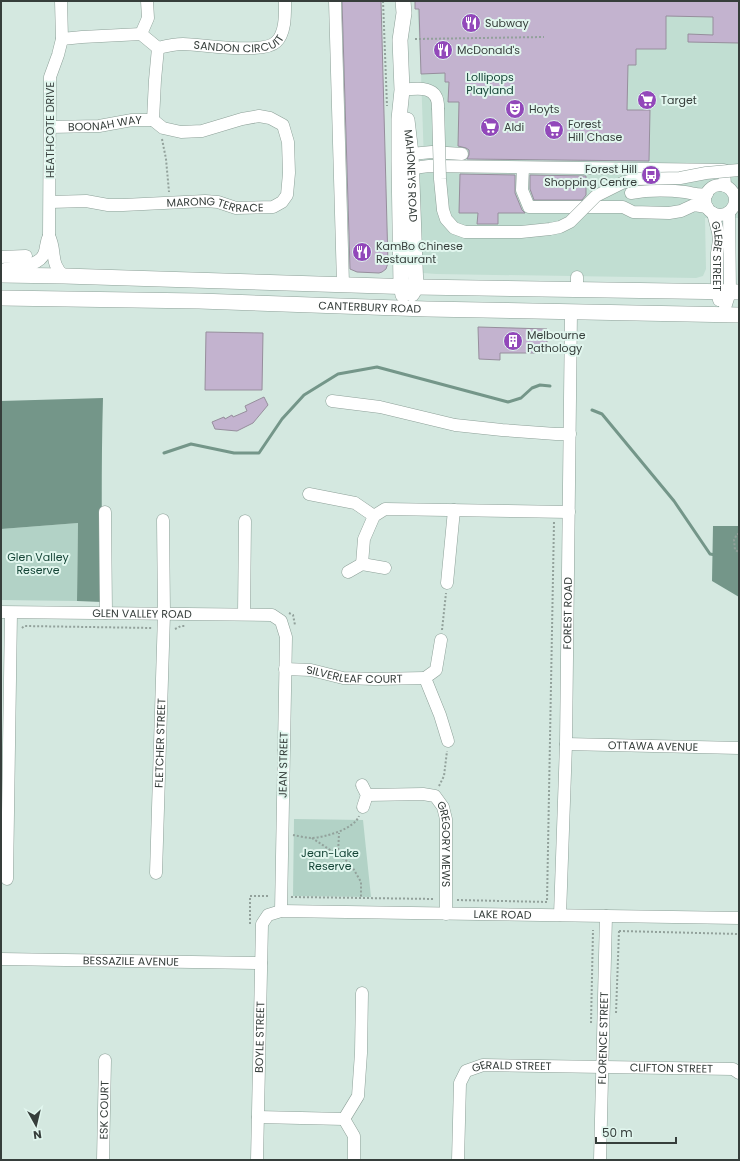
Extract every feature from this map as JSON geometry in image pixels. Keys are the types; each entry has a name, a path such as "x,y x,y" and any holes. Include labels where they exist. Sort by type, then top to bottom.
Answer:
{"main road":[{"name":"MAHONEYS ROAD","path":"394,1 394,13 400,40 402,90 400,119 403,170 416,287"},
{"name":"MAHONEYS ROAD","path":"400,40 404,13 403,1"},
{"name":"MAHONEYS ROAD","path":"402,90 411,154 403,170 401,286 406,308"},
{"name":"CANTERBURY ROAD","path":"1,275 416,287 577,283 729,292"},
{"path":"406,308 416,287"},
{"name":"CANTERBURY ROAD","path":"1,298 191,301 406,308 739,315"}],"street":[{"name":"HEATHCOTE DRIVE","path":"61,1 62,40 50,77 50,236 53,244 56,267 64,276"},
{"path":"141,34 148,18 147,1"},
{"name":"SANDON CIRCUIT","path":"158,48 183,44 231,48 263,48 276,42 282,32 285,15 285,1"},
{"path":"335,1 344,284"},
{"path":"62,40 82,37 141,34 158,48"},
{"name":"BOONAH WAY","path":"50,127 99,126 132,120 153,120 158,48"},
{"path":"402,90 417,88 430,91 434,93 436,97 438,108 440,180 443,210 446,219 454,228 465,232 521,232 550,229 570,222 596,196 622,183 636,179 680,178 706,173 739,170"},
{"name":"MARONG TERRACE","path":"50,202 86,201 108,205 123,205 204,201 218,202 236,208 273,207 282,202 287,194 288,142 284,125 270,118 259,116 242,119 202,131 181,132 163,128 153,120"},
{"path":"411,154 432,152 462,154"},
{"path":"403,170 430,166 719,170"},
{"path":"523,168 522,190 529,207 623,207 633,212 669,213 681,211 694,205 721,215 734,207 734,196 731,187 719,170"},
{"path":"628,210 631,193 631,168"},
{"path":"710,210 706,198 719,170"},
{"path":"631,193 644,191 684,192 701,195 716,186 731,187"},
{"name":"GLEBE STREET","path":"723,314 729,292 734,207"},
{"name":"GLEBE STREET","path":"710,210 718,232 719,240 717,253 729,292"},
{"name":"HEATHCOTE DRIVE","path":"1,270 35,264 44,256 46,242 50,236"},
{"path":"1,257 26,256"},
{"name":"FOREST ROAD","path":"560,915 566,744 571,312"},
{"path":"332,401 380,407 455,425 502,430 570,434"},
{"path":"308,494 355,503 374,516"},
{"path":"362,564 364,539 374,516 385,509 569,512"},
{"path":"447,583 454,510"},
{"path":"105,512 106,613"},
{"name":"FLETCHER STREET","path":"156,873 164,614 164,520"},
{"path":"244,614 245,521"},
{"path":"348,572 362,564 385,568"},
{"path":"6,612 7,879"},
{"name":"GLEN VALLEY ROAD","path":"6,612 244,614 272,615 281,621"},
{"name":"JEAN STREET","path":"281,621 286,637 281,911"},
{"path":"442,640 436,670 425,678 440,715 448,741"},
{"name":"SILVERLEAF COURT","path":"285,670 311,670 343,678 425,678"},
{"name":"OTTAWA AVENUE","path":"566,744 739,748"},
{"name":"GREGORY MEWS","path":"363,807 365,790 435,796 443,807 446,819 446,914"},
{"name":"LAKE ROAD","path":"268,915 281,911 739,918"},
{"name":"BOYLE STREET","path":"257,1160 262,924 268,915"},
{"name":"FLORENCE STREET","path":"600,1160 606,916"},
{"name":"BESSAZILE AVENUE","path":"1,959 261,963"},
{"path":"344,1119 358,1096 362,1053 362,993"},
{"name":"ESK COURT","path":"103,1160 105,1060"},
{"name":"GERALD STREET","path":"458,1160 460,1083 466,1071 483,1065 602,1067"},
{"name":"CLIFTON STREET","path":"602,1067 733,1069 739,1073"},
{"path":"258,1117 344,1119"},
{"path":"344,1119 354,1136 354,1160"}],"path":[{"path":"415,39 544,36"},
{"path":"163,128 162,138 166,159 170,203"},
{"path":"291,897 547,902 554,519"},
{"path":"739,534 734,540 735,550 739,552"},
{"path":"442,640 447,583"},
{"path":"20,630 24,626 156,628"},
{"path":"172,630 181,626 188,626"},
{"path":"435,796 444,776 448,741"},
{"path":"293,835 312,838 339,832 358,820 363,807"},
{"path":"338,854 339,832"},
{"path":"312,838 350,863 361,882 361,898"},
{"path":"250,930 250,896 270,896"},
{"path":"591,1025 593,930"},
{"path":"605,931 739,934"},
{"path":"616,1017 619,931"}],"shaded area":[{"path":"417,1 739,1 739,218 705,218 706,269 703,276 696,278 423,273 414,162 424,162"},
{"path":"103,398 102,602 77,601 78,523 1,529 1,401"},
{"path":"713,526 739,526 739,597 712,581"}],"green space":[{"name":"Glen Valley Reserve","path":"78,523 77,601 1,600 1,529"},
{"name":"Jean-Lake Reserve","path":"294,819 363,820 371,897 293,896"}],"building":[{"path":"342,1 381,1 388,263 386,269 379,273 357,272 350,269"},
{"name":"Forest Hill Chase","path":"415,1 739,1 739,43 688,42 688,34 713,35 713,17 666,16 666,49 636,49 636,65 628,65 627,110 650,110 649,161 467,159 469,150 458,146 459,102 448,102 449,82 445,82 445,73 421,74 419,9 415,9"},
{"path":"460,174 515,175 515,193 522,210 525,213 498,213 498,224 477,224 478,213 459,213"},
{"path":"530,175 586,176 586,195 582,200 534,200 530,189"},
{"name":"Melbourne Pathology","path":"478,327 547,329 547,353 500,353 500,360 479,359"},
{"path":"206,332 263,333 262,390 205,390"},
{"path":"264,397 268,405 253,423 237,431 215,429 212,422 224,417 225,419 232,415 233,417 247,411 245,406"}],"waterway":[{"path":"164,453 191,444 234,453 259,453 282,419 304,395 338,374 377,367 508,402 521,398 532,388 540,385 550,386"},
{"path":"592,410 602,414 674,501 710,554 716,555"}],"place":[{"name":"Subway","path":"471,23"},
{"name":"McDonald's","path":"443,50"},
{"name":"Target","path":"647,100"},
{"name":"Hoyts","path":"515,109"},
{"name":"Aldi","path":"490,127"},
{"name":"Forest Hill Chase","path":"554,130"},
{"name":"Forest Hill Shopping Centre","path":"651,175"},
{"name":"KamBo Chinese Restaurant","path":"362,252"},
{"name":"Melbourne Pathology","path":"513,341"}],"park label":[{"name":"Lollipops Playland","path":"490,83"}]}
